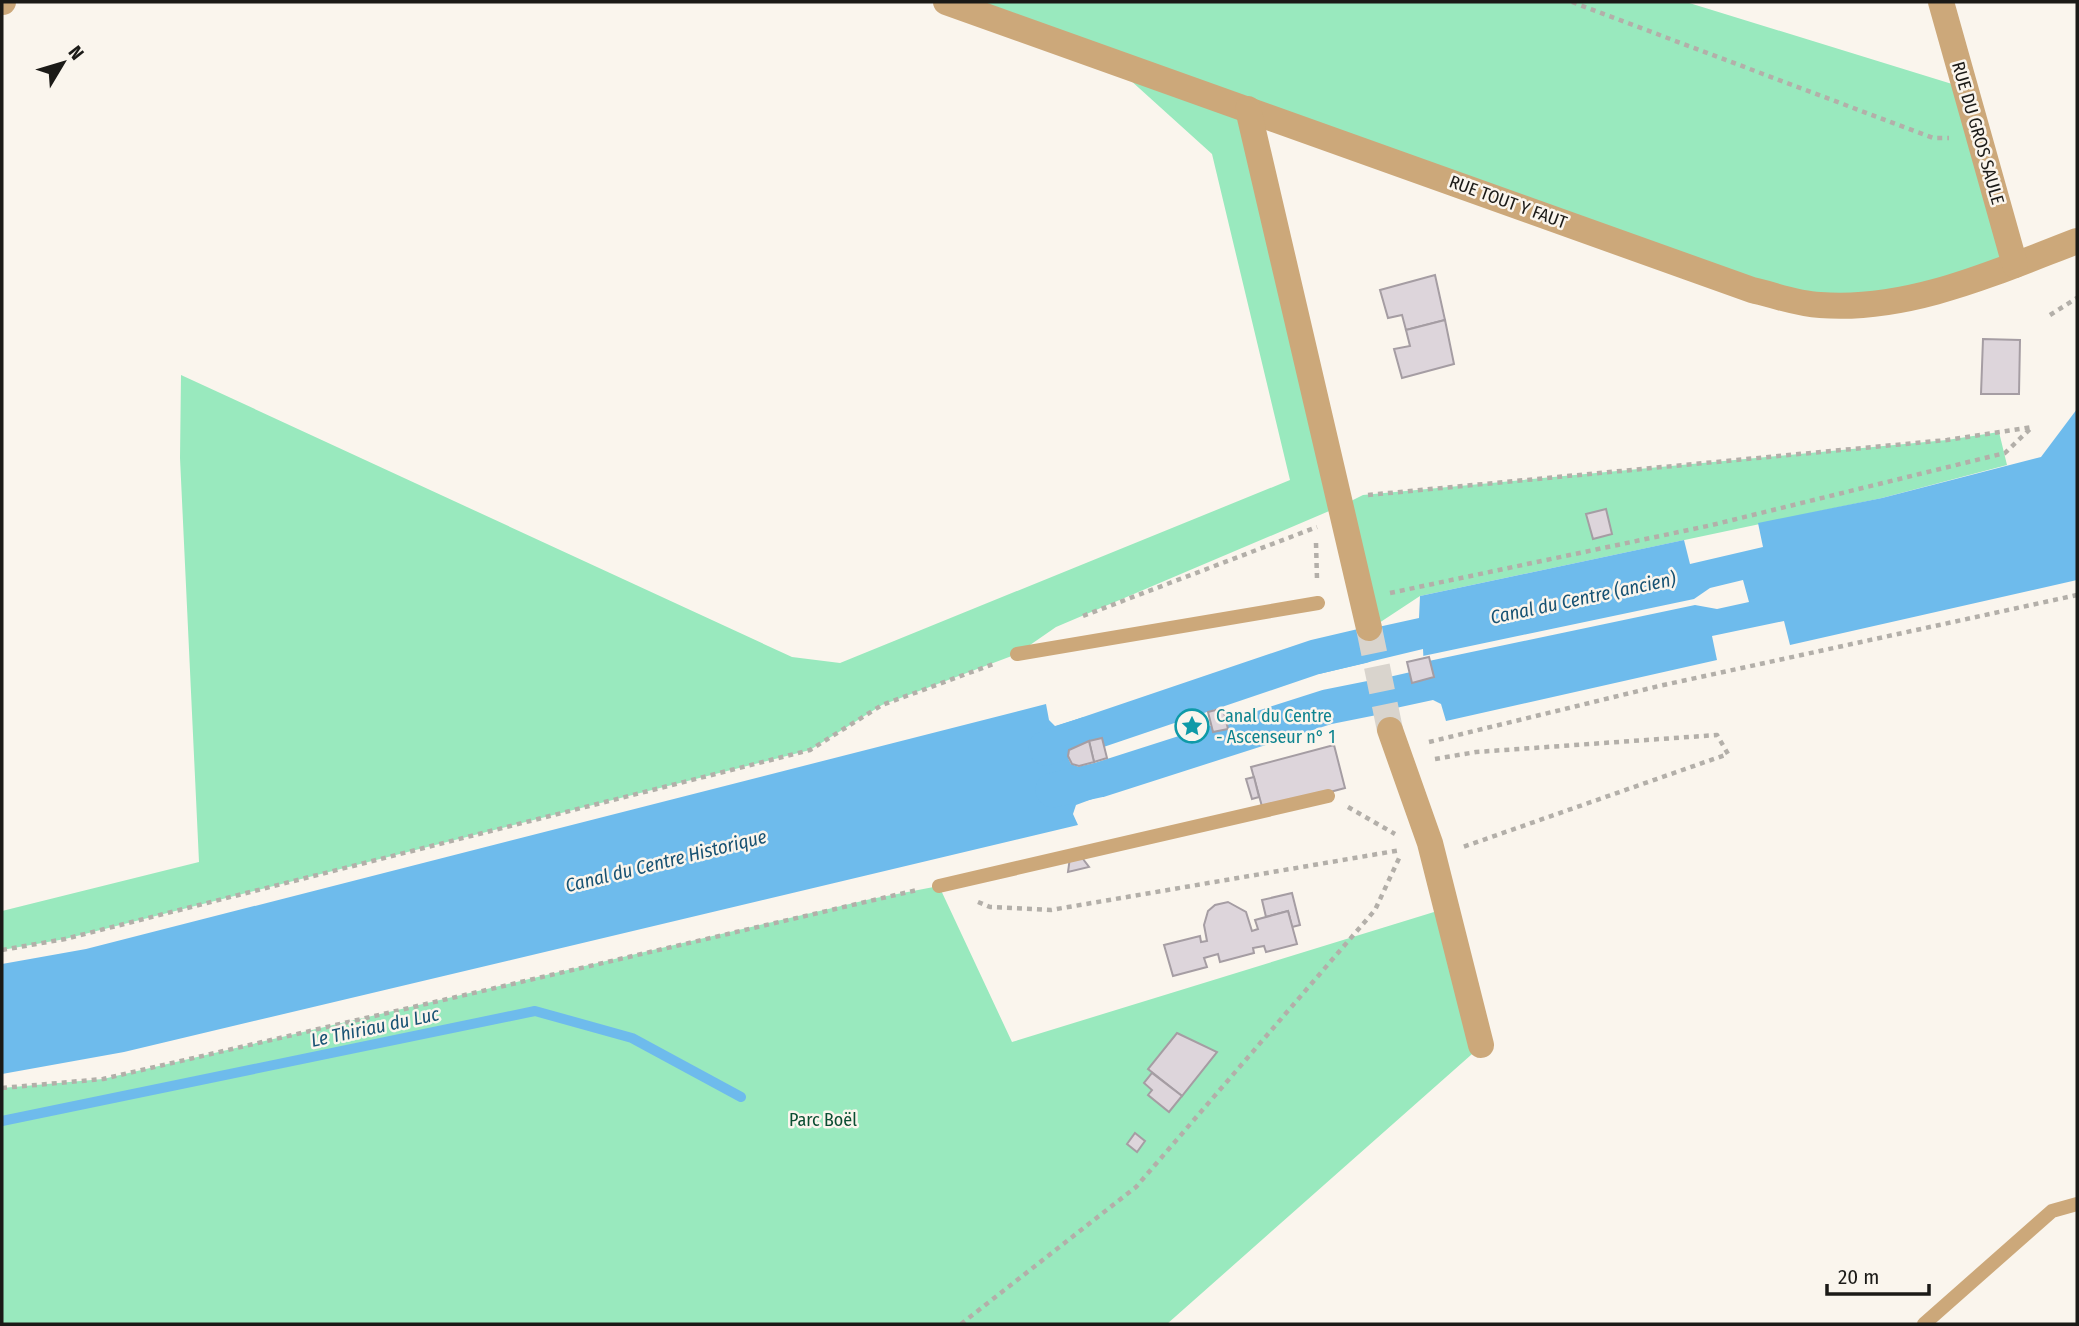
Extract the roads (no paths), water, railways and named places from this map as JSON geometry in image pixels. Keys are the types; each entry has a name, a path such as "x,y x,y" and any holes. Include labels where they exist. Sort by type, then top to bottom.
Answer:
{"street":[{"name":"RUE TOUT Y FAUT","path":"946,2 1752,290 1817,305 1870,306 1952,286 2077,241"},
{"name":"RUE DU GROS SAULE","path":"1941,2 2014,265"},
{"path":"1248,110 1368,628"},
{"path":"1390,730 1430,843 1481,1045"}],"lane":[{"path":"1017,654 1318,603"},
{"path":"939,886 1328,796"},
{"path":"1924,1324 2052,1211 2077,1204"}],"water":[{"name":"Canal du Centre (ancien)","path":"2077,409 2077,580 1790,645 1784,621 1712,636 1717,660 1446,721 1441,704 1433,700 1331,722 1323,692 1424,669 1423,649 1319,674 1310,642 1419,618 1420,596 1684,540 1690,564 1763,547 1758,523 1882,498 2041,457"},
{"path":"1046,704 1049,720 1055,726 1084,717 1091,740 1073,746 1067,756 1071,764 1079,767 1095,763 1103,795 1076,805 1073,814 1078,825 124,1052 2,1074 2,964 86,949"}],"waterway":[{"name":"Canal du Centre Historique","path":"1046,748 1315,657 1362,646"},
{"name":"Canal du Centre Historique","path":"1053,790 1099,780 1327,707 1372,698"},
{"name":"Le Thiriau du Luc","path":"2,1121 535,1011 632,1038 741,1097"}],"tunnel":[{"path":"1369,628 1390,730"}],"place":[{"name":"Canal du Centre - Ascenseur n° 1","path":"1192,726"}],"park label":[{"name":"Parc Boël","path":"823,1120"}]}
